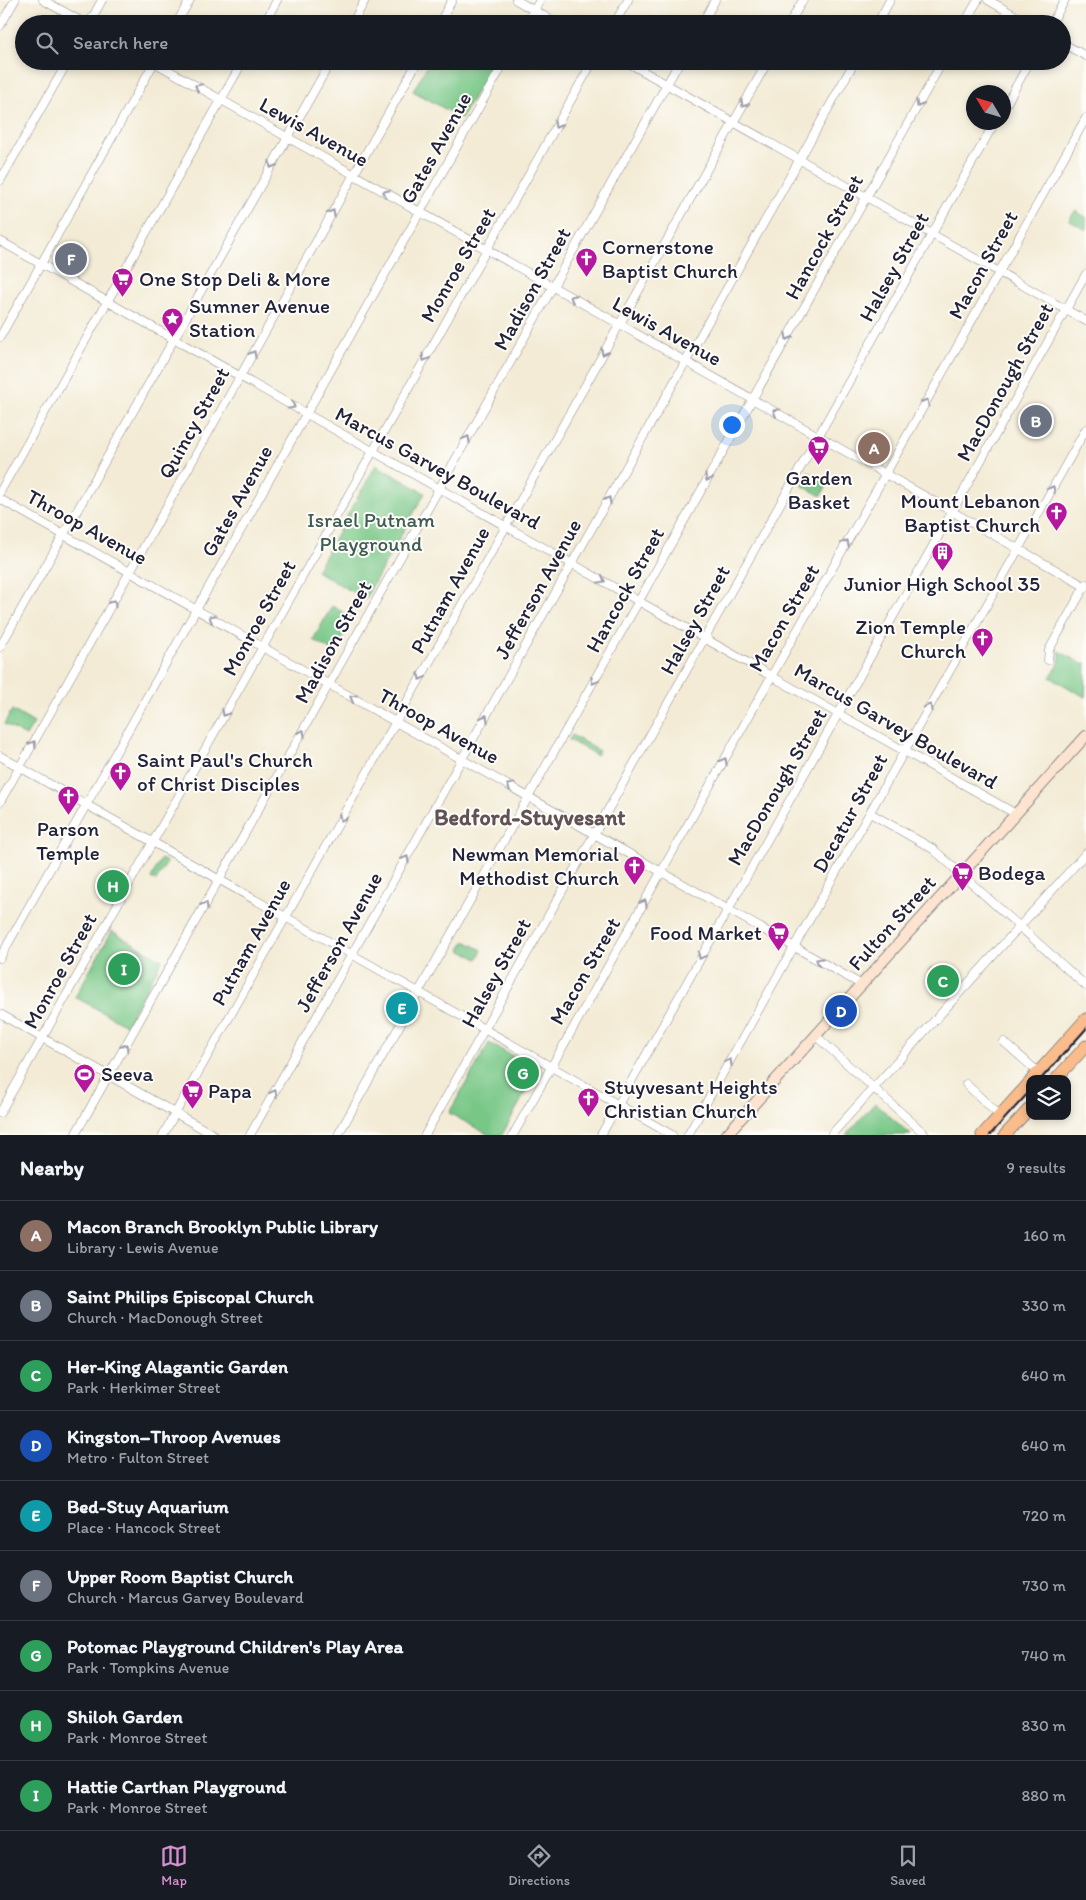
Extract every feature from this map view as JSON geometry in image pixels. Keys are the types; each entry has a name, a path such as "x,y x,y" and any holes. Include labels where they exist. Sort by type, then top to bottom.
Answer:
{"main road":[{"name":"Fulton Street","path":"726,1135 1086,736"},
{"path":"1035,1075 1086,1020"},
{"path":"1060,1075 1086,1046"},
{"path":"982,1135 1026,1086"},
{"path":"1005,1135 1026,1112"}],"street":[{"path":"0,26 15,0"},
{"path":"43,0 70,15"},
{"path":"93,15 102,0"},
{"path":"181,15 190,0"},
{"path":"269,15 277,0"},
{"path":"357,15 365,0"},
{"path":"444,15 452,0"},
{"path":"516,0 543,15"},
{"path":"531,15 540,0"},
{"path":"619,15 628,0"},
{"path":"707,15 715,0"},
{"path":"794,15 803,0"},
{"path":"882,15 890,0"},
{"path":"969,15 978,0"},
{"path":"988,0 1014,15"},
{"path":"1056,15 1065,0"},
{"path":"1071,48 1086,56"},
{"path":"0,181 63,70"},
{"path":"0,337 150,70"},
{"name":"Lewis Avenue","path":"168,70 1086,586"},
{"path":"0,492 238,70"},
{"path":"0,647 326,70"},
{"name":"Quincy Street","path":"0,802 413,70"},
{"name":"Gates Avenue","path":"0,958 500,70"},
{"name":"Monroe Street","path":"0,1113 588,70"},
{"path":"641,70 1086,321"},
{"name":"Madison Street","path":"75,1135 675,70"},
{"name":"Putnam Avenue","path":"163,1135 763,70"},
{"name":"Jefferson Avenue","path":"250,1135 851,70"},
{"name":"Hancock Street","path":"338,1135 938,70"},
{"path":"1011,95 1025,70"},
{"name":"Macon Street","path":"513,1135 1086,118"},
{"name":"Halsey Street","path":"424,1135 991,130"},
{"name":"Marcus Garvey Boulevard","path":"0,241 1016,814"},
{"name":"MacDonough Street","path":"601,1135 1086,274"},
{"name":"Decatur Street","path":"688,1135 1086,429"},
{"name":"Throop Avenue","path":"0,498 862,985"},
{"path":"1048,660 1049,650 1086,586"},
{"path":"0,756 672,1135"},
{"path":"870,814 933,849 1086,986"},
{"path":"831,1135 1086,853"},
{"path":"0,1014 214,1135"},
{"path":"816,1036 926,1135"},
{"path":"1004,1042 1035,1075"},
{"path":"966,1084 999,1115"}],"green space":[{"path":"425,70 489,70 461,118 413,91"},
{"path":"1075,211 1086,217 1086,230 1069,220"},
{"name":"Israel Putnam Playground","path":"376,465 425,493 365,599 316,571"},
{"path":"808,472 828,483 821,496 801,485"},
{"path":"332,606 353,618 334,652 313,640"},
{"path":"1059,651 1084,665 1086,662 1085,697 1050,677 1057,668"},
{"path":"12,710 34,723 26,736 4,724"},
{"path":"572,735 599,751 596,755 569,740"},
{"path":"161,859 167,862 156,881 151,878"},
{"path":"107,874 120,882 115,890 102,882"},
{"path":"112,931 162,960 126,1025 75,997"},
{"path":"465,941 482,950 478,959 460,950"},
{"path":"932,967 954,987 950,991 928,971"},
{"path":"489,1043 538,1070 502,1135 489,1135 449,1113"},
{"path":"875,1103 911,1135 846,1135"}],"railway":[{"path":"1045,1075 1086,1029"},
{"path":"990,1135 1026,1095"}],"place":[{"name":"Upper Room Baptist Church","path":"71,259"},
{"name":"Cornerstone Baptist Church","path":"586,278"},
{"name":"One Stop Deli & More","path":"123,298"},
{"name":"Sumner Avenue Station","path":"173,337"},
{"name":"Saint Philips Episcopal Church","path":"1036,421"},
{"name":"Macon Branch Brooklyn Public Library","path":"874,448"},
{"name":"Garden Basket","path":"819,465"},
{"name":"Mount Lebanon Baptist Church","path":"1056,532"},
{"name":"Junior High School 35","path":"942,571"},
{"name":"Zion Temple Church","path":"982,658"},
{"name":"Saint Paul's Church of Christ Disciples","path":"121,791"},
{"name":"Parson Temple","path":"68,816"},
{"name":"Newman Memorial Methodist Church","path":"635,885"},
{"name":"Shiloh Garden","path":"113,886"},
{"name":"Bodega","path":"962,892"},
{"name":"Food Market","path":"778,952"},
{"name":"Hattie Carthan Playground","path":"124,969"},
{"name":"Her-King Alagantic Garden","path":"943,981"},
{"name":"Bed-Stuy Aquarium","path":"402,1008"},
{"name":"Kingston–Throop Avenues","path":"841,1011"},
{"name":"Potomac Playground Children's Play Area","path":"523,1073"},
{"name":"Seeva","path":"85,1093"},
{"name":"Papa","path":"192,1110"},
{"name":"Stuyvesant Heights Christian Church","path":"588,1118"}],"district":[{"name":"Bedford-Stuyvesant","path":"530,817"}]}
